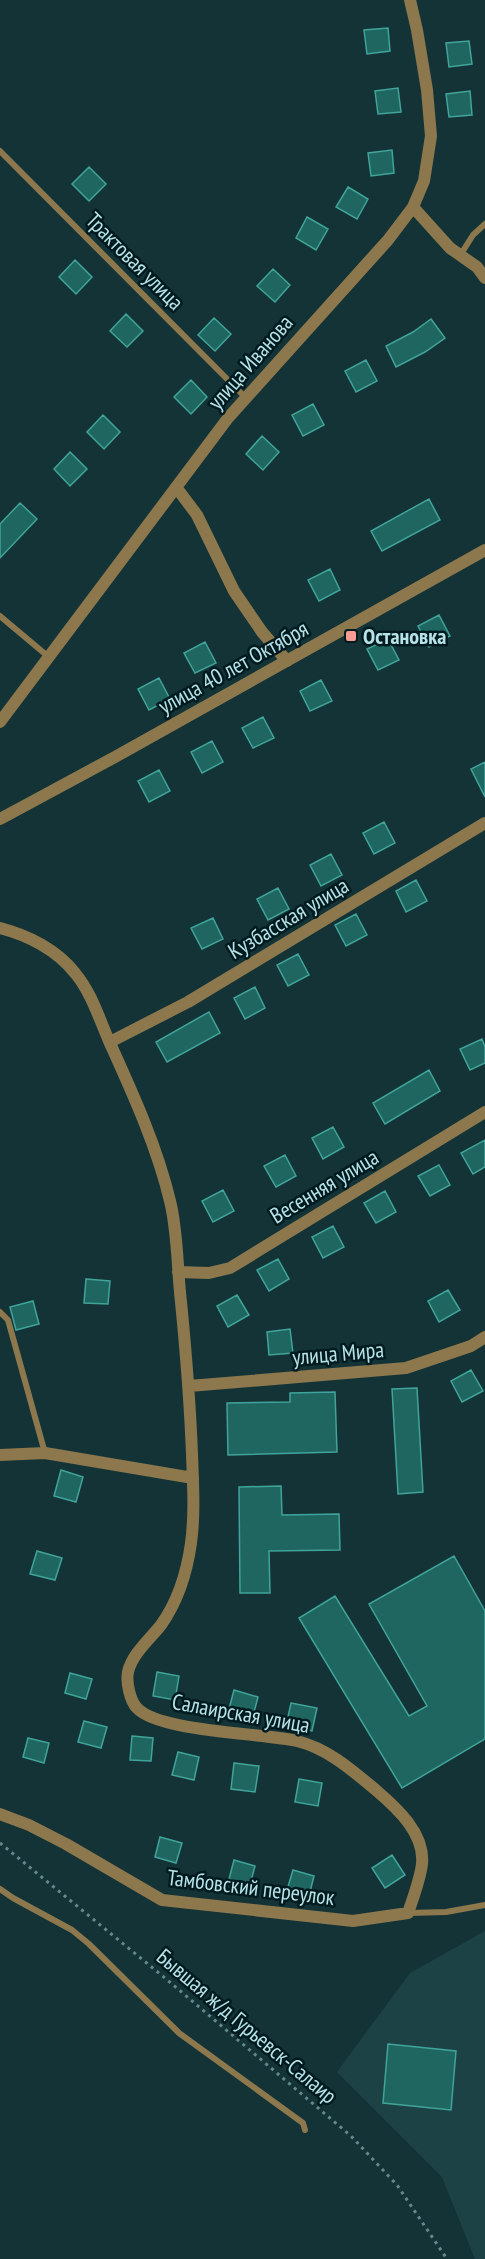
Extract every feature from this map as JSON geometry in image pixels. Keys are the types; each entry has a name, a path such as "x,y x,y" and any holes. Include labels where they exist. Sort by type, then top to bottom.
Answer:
{"street":[{"name":"улица Иванова","path":"0,722 245,397 388,240 412,207 424,182 431,136 425,80 410,0"},
{"path":"412,207 450,248 477,267 485,278"},
{"path":"176,488 197,515 234,591 262,632 287,661"},
{"name":"улица 40 лет Октября","path":"0,819 485,550"},
{"name":"Кузбасская улица","path":"110,1042 189,1002 485,824"},
{"name":"Салаирская улица","path":"0,928 28,938 55,953 75,972 88,992 124,1071 150,1137 170,1201 189,1386 193,1478 191,1542 179,1594 162,1624 137,1655 128,1672 130,1692 137,1709 165,1723 297,1741 324,1750 352,1770 402,1814 421,1850 422,1864 408,1913"},
{"name":"Весенняя улица","path":"178,1272 209,1273 230,1268 485,1112"},
{"name":"улица Мира","path":"189,1386 406,1368 471,1346 485,1337"},
{"path":"0,1455 45,1453 193,1478"},
{"name":"Тамбовский переулок","path":"0,1814 29,1825 66,1844 162,1900 353,1921 408,1913"}],"lane":[{"name":"Трактовая улица","path":"0,151 245,397"},
{"path":"461,254 473,235 485,225"},
{"path":"0,616 50,658"},
{"path":"0,1312 8,1320 45,1453"},
{"path":"0,1889 72,1930 179,2033 303,2123 305,2130"},
{"path":"408,1913 446,1912 485,1905"}],"path":[{"name":"Бывшая ж/д Гурьевск-Салаир","path":"0,1843 165,1978 351,2136 397,2185 447,2259"}],"shaded area":[{"path":"485,1931 485,2259 475,2259 442,2177 337,2072 410,1973"}],"building":[{"path":"388,28 390,51 367,54 364,30"},
{"path":"469,41 472,64 449,67 446,43"},
{"path":"398,88 401,112 378,114 375,91"},
{"path":"470,91 472,115 449,117 446,94"},
{"path":"392,150 394,173 371,176 368,153"},
{"path":"89,167 106,184 89,201 72,184"},
{"path":"348,187 368,199 357,219 336,207"},
{"path":"307,217 328,229 316,250 296,238"},
{"path":"75,260 92,277 76,294 59,277"},
{"path":"273,269 290,285 275,302 257,286"},
{"path":"126,314 143,331 127,347 110,331"},
{"path":"214,318 231,334 215,351 198,335"},
{"path":"431,319 445,338 425,352 396,367 386,346 413,332"},
{"path":"366,360 377,381 356,392 345,371"},
{"path":"191,380 207,397 191,414 174,397"},
{"path":"313,404 324,425 303,436 292,415"},
{"path":"103,415 120,432 104,449 87,432"},
{"path":"262,436 279,452 263,470 246,454"},
{"path":"70,452 87,469 70,486 54,469"},
{"path":"429,499 440,520 382,551 371,531"},
{"path":"20,503 37,519 0,558 0,524"},
{"path":"330,569 340,590 319,601 308,580"},
{"path":"439,615 450,636 429,647 418,626"},
{"path":"388,639 399,660 378,670 367,649"},
{"path":"205,642 216,663 195,673 184,653"},
{"path":"159,678 170,699 149,710 138,689"},
{"path":"321,680 332,701 310,711 300,691"},
{"path":"263,717 274,738 253,748 242,728"},
{"path":"212,741 223,762 202,773 191,752"},
{"path":"485,762 485,797 471,769"},
{"path":"159,770 170,791 149,802 138,781"},
{"path":"384,822 395,843 374,854 363,833"},
{"path":"331,854 342,875 321,886 310,865"},
{"path":"416,880 427,901 406,912 396,891"},
{"path":"278,888 289,909 268,920 257,899"},
{"path":"356,914 367,935 346,946 335,925"},
{"path":"213,918 223,939 202,949 191,928"},
{"path":"298,954 309,975 288,986 277,965"},
{"path":"255,987 265,1008 245,1019 234,998"},
{"path":"209,1012 220,1033 167,1062 156,1042"},
{"path":"482,1039 485,1047 485,1063 470,1070 460,1049"},
{"path":"429,1070 440,1091 385,1124 373,1103"},
{"path":"333,1127 344,1147 323,1159 312,1138"},
{"path":"485,1140 485,1167 473,1174 461,1153"},
{"path":"285,1155 296,1176 276,1187 264,1166"},
{"path":"439,1165 450,1185 430,1196 418,1176"},
{"path":"223,1190 234,1211 213,1222 202,1201"},
{"path":"385,1191 396,1212 376,1223 364,1203"},
{"path":"333,1226 344,1247 323,1258 312,1237"},
{"path":"278,1259 289,1279 269,1291 257,1270"},
{"path":"86,1279 110,1281 108,1304 84,1303"},
{"path":"448,1290 460,1310 439,1322 428,1301"},
{"path":"237,1295 249,1315 228,1327 217,1306"},
{"path":"33,1301 39,1324 16,1330 10,1307"},
{"path":"290,1329 293,1353 269,1355 267,1332"},
{"path":"471,1370 483,1391 462,1402 451,1381"},
{"path":"417,1388 423,1492 398,1494 392,1389"},
{"path":"335,1392 337,1452 228,1455 227,1403 290,1402 290,1393"},
{"path":"61,1470 83,1477 76,1502 54,1496"},
{"path":"281,1486 282,1515 339,1514 340,1550 269,1551 270,1593 240,1593 239,1487"},
{"path":"37,1551 62,1558 55,1580 30,1574"},
{"path":"454,1556 485,1611 485,1739 402,1788 299,1618 335,1596 409,1716 427,1706 369,1604"},
{"path":"157,1672 179,1676 175,1700 153,1696"},
{"path":"70,1673 92,1679 86,1699 65,1693"},
{"path":"234,1690 258,1697 253,1716 229,1709"},
{"path":"291,1703 317,1708 312,1731 286,1726"},
{"path":"84,1721 107,1727 101,1748 78,1742"},
{"path":"132,1736 153,1738 151,1761 130,1760"},
{"path":"28,1738 49,1743 44,1763 23,1757"},
{"path":"178,1752 199,1757 194,1780 172,1775"},
{"path":"234,1763 259,1766 255,1792 231,1789"},
{"path":"299,1779 322,1783 318,1806 295,1802"},
{"path":"160,1837 182,1843 176,1863 155,1857"},
{"path":"392,1855 405,1875 385,1888 372,1868"},
{"path":"234,1860 255,1866 250,1885 229,1879"},
{"path":"293,1870 314,1876 309,1896 287,1890"},
{"path":"388,2044 456,2051 451,2110 383,2103"}],"place":[{"name":"Остановка","path":"351,636"}]}
